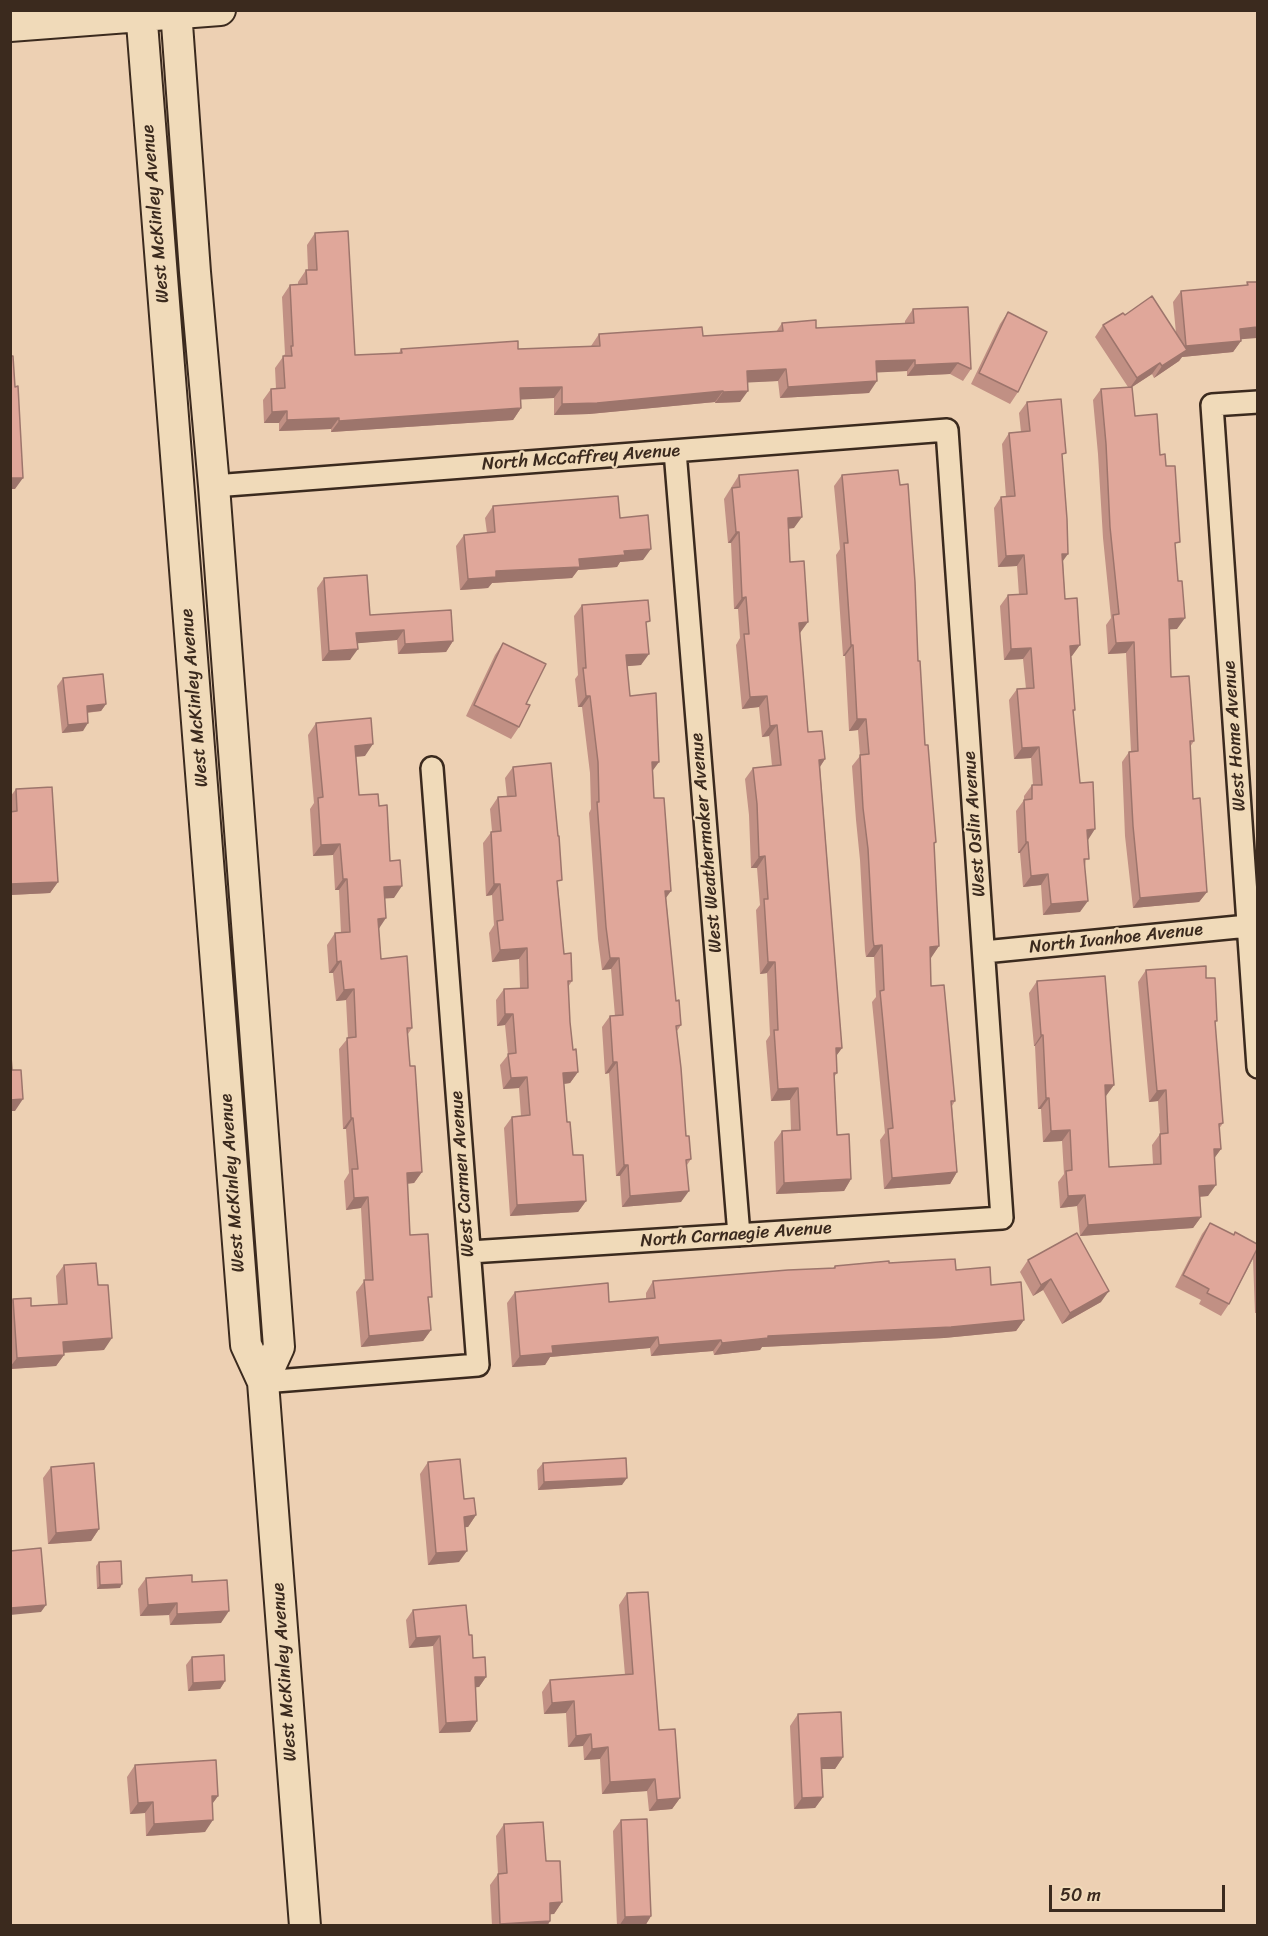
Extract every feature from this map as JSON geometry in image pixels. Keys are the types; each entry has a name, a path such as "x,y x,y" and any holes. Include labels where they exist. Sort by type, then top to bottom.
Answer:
{"street":[{"path":"10,26 141,13 220,10"},
{"name":"West McKinley Avenue","path":"176,12 279,1347 263,1382"},
{"name":"West McKinley Avenue","path":"141,13 246,1345 263,1382 305,1926"},
{"path":"151,150 167,205 176,260 182,273 195,272"},
{"name":"West Home Avenue","path":"1257,402 1212,405 1257,1067"},
{"name":"North McCaffrey Avenue","path":"214,486 947,430"},
{"name":"West Oslin Avenue","path":"947,430 1002,1218"},
{"name":"West Weathermaker Avenue","path":"675,451 739,1235"},
{"name":"West Carmen Avenue","path":"263,1382 478,1365 432,768"},
{"name":"North Ivanhoe Avenue","path":"984,952 1248,926"},
{"name":"North Carnaegie Avenue","path":"470,1252 1002,1218"}],"building":[{"path":"348,231 355,355 402,353 401,349 518,341 518,349 600,346 599,334 702,327 703,336 783,331 782,323 816,320 816,328 914,323 913,309 968,307 971,369 958,363 915,365 915,360 876,361 877,381 788,387 786,369 747,371 748,391 562,404 562,387 520,388 521,408 339,421 339,418 287,420 287,411 272,412 271,389 285,388 283,356 292,356 290,285 307,284 306,270 317,270 315,233"},
{"path":"1247,282 1257,282 1257,327 1240,329 1241,341 1186,346 1181,291 1248,285"},
{"path":"1152,296 1187,350 1162,366 1160,363 1137,378 1103,325 1123,313 1125,315"},
{"path":"1008,312 1047,332 1018,392 979,373"},
{"path":"10,356 13,356 15,387 18,386 23,478 10,478"},
{"path":"1132,387 1135,416 1157,414 1160,455 1165,454 1166,466 1175,466 1180,542 1175,543 1178,581 1182,581 1185,618 1169,619 1171,677 1189,676 1194,741 1190,741 1193,799 1200,798 1207,892 1140,898 1129,752 1138,751 1134,642 1116,643 1113,615 1119,614 1110,527 1101,389"},
{"path":"1061,399 1066,453 1062,454 1068,554 1062,554 1065,599 1077,598 1080,645 1070,646 1075,710 1073,710 1080,783 1093,782 1095,829 1087,830 1089,859 1084,859 1088,901 1051,904 1048,874 1031,876 1028,842 1026,842 1024,800 1032,799 1032,785 1042,785 1039,747 1022,748 1017,689 1034,688 1031,648 1011,649 1008,595 1027,594 1024,555 1006,556 1001,497 1015,496 1009,433 1030,431 1027,402"},
{"path":"798,470 802,517 788,518 790,562 804,561 808,622 799,623 808,732 822,731 825,759 819,760 842,1048 836,1048 837,1073 834,1073 837,1135 849,1134 851,1179 784,1183 782,1131 800,1130 798,1088 778,1089 774,1030 778,1030 775,962 768,962 764,899 768,899 765,856 759,857 753,768 781,765 777,725 770,726 767,696 750,697 744,634 749,634 746,597 742,598 739,532 736,532 732,488 740,487 739,475"},
{"path":"898,470 900,485 908,484 918,661 920,661 925,745 928,745 936,842 934,843 939,946 930,947 931,986 944,985 955,1101 951,1101 957,1172 892,1178 888,1129 893,1128 880,991 884,990 882,945 874,946 873,940 860,755 869,754 866,719 857,719 844,543 848,543 842,475"},
{"path":"618,496 620,518 648,515 651,549 624,551 625,555 579,559 580,567 496,571 496,577 468,579 464,535 495,532 493,506"},
{"path":"367,575 370,615 451,610 453,641 405,644 404,630 356,633 358,649 329,651 324,578"},
{"path":"648,600 650,621 646,622 649,654 626,655 630,696 656,693 659,762 652,762 654,798 664,798 671,891 665,891 676,1001 679,1000 681,1025 676,1026 686,1136 689,1136 691,1159 686,1160 689,1191 630,1196 628,1165 624,1165 617,1062 613,1062 610,1016 623,1015 619,958 610,958 606,927 597,802 599,802 598,762 590,696 586,696 583,668 586,668 582,605"},
{"path":"503,643 546,664 526,704 530,705 519,727 474,705"},
{"path":"103,674 106,704 87,706 88,723 68,725 63,678"},
{"path":"371,718 373,744 355,746 359,795 378,794 379,806 387,805 390,861 400,860 402,886 384,887 386,918 378,919 381,959 407,956 412,1028 407,1028 410,1066 415,1066 422,1172 407,1173 410,1235 428,1234 432,1297 428,1297 431,1330 369,1336 364,1280 373,1280 368,1197 354,1198 352,1169 358,1169 353,1118 351,1118 347,1038 356,1037 354,989 344,990 341,961 337,962 335,933 350,932 347,879 343,879 340,844 321,845 318,798 323,797 316,723"},
{"path":"551,763 562,880 557,881 564,954 571,953 572,981 568,981 570,1022 578,1072 563,1073 567,1122 570,1122 573,1155 583,1155 586,1201 517,1205 512,1117 530,1115 527,1077 511,1078 508,1054 516,1053 513,1014 505,1014 504,989 528,988 527,948 500,950 497,921 503,920 500,884 494,884 491,832 501,831 498,797 516,796 513,767"},
{"path":"52,787 58,882 10,884 10,812 17,811 16,789"},
{"path":"1206,966 1206,978 1215,978 1217,1021 1215,1021 1223,1123 1219,1124 1221,1149 1214,1149 1216,1185 1199,1186 1201,1217 1088,1225 1085,1195 1068,1196 1066,1171 1072,1170 1070,1130 1051,1131 1049,1098 1046,1098 1043,1035 1041,1035 1037,981 1105,976 1114,1085 1105,1085 1109,1167 1161,1164 1160,1134 1168,1133 1166,1090 1157,1091 1146,970"},
{"path":"10,1042 12,1070 21,1070 23,1099 10,1100"},
{"path":"1210,1223 1234,1235 1235,1232 1257,1244 1257,1249 1229,1304 1207,1293 1209,1289 1183,1275"},
{"path":"1077,1233 1109,1291 1070,1313 1051,1279 1041,1285 1028,1260"},
{"path":"955,1259 956,1270 990,1267 991,1285 1021,1282 1024,1320 951,1327 768,1336 768,1338 722,1343 721,1340 659,1345 658,1337 552,1346 553,1353 520,1356 515,1292 608,1283 609,1302 655,1298 653,1281 835,1268 835,1266 889,1261 889,1263"},
{"path":"96,1263 98,1285 108,1285 112,1338 63,1342 64,1355 17,1358 13,1299 31,1298 31,1306 67,1304 64,1265"},
{"path":"626,1458 627,1478 544,1482 543,1463"},
{"path":"460,1459 464,1499 474,1498 476,1515 464,1517 467,1551 436,1553 428,1462"},
{"path":"94,1463 99,1529 56,1533 51,1467"},
{"path":"41,1548 46,1605 11,1608 10,1551"},
{"path":"121,1561 122,1584 100,1585 99,1562"},
{"path":"192,1575 192,1582 227,1580 229,1611 177,1614 177,1603 148,1605 146,1578"},
{"path":"648,1592 659,1730 675,1729 680,1798 657,1800 655,1779 610,1782 608,1747 592,1749 591,1734 576,1736 574,1701 552,1703 550,1680 633,1674 627,1593"},
{"path":"466,1605 469,1635 472,1635 473,1658 485,1657 486,1677 475,1677 477,1721 446,1723 440,1636 416,1638 413,1610"},
{"path":"224,1655 225,1681 193,1683 192,1657"},
{"path":"841,1712 843,1757 821,1758 823,1797 802,1798 798,1714"},
{"path":"216,1760 218,1796 212,1796 213,1820 154,1824 153,1802 138,1803 135,1765"},
{"path":"647,1819 651,1916 625,1917 621,1820"},
{"path":"543,1822 546,1861 560,1861 562,1902 550,1903 550,1921 500,1924 498,1874 507,1873 504,1824"}]}
